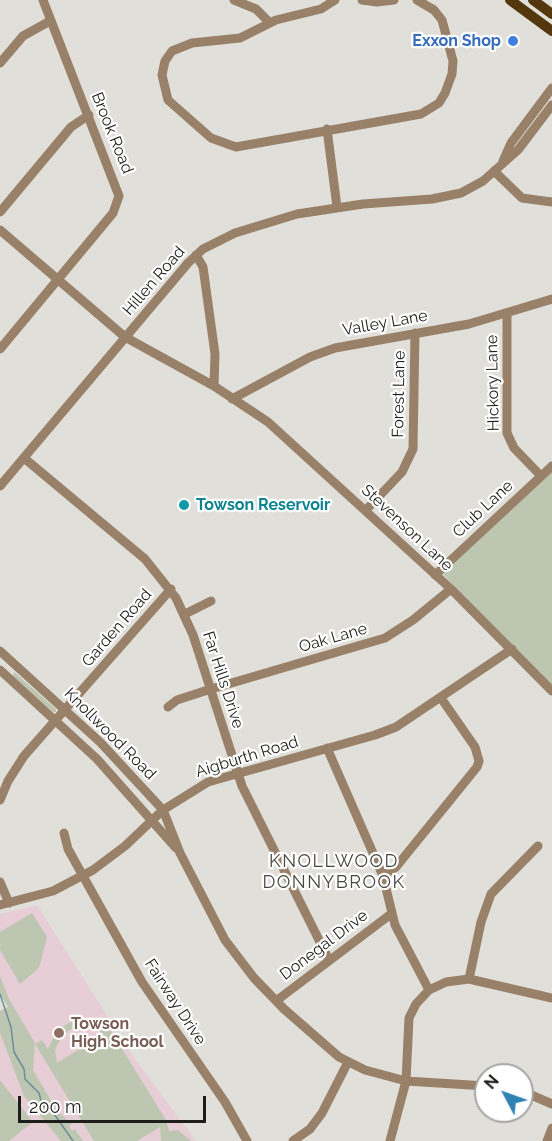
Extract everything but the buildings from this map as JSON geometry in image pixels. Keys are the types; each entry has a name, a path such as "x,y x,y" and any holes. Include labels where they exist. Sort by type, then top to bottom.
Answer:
{"main road":[{"path":"510,0 551,31"},
{"path":"533,0 552,14"}],"street":[{"name":"Brook Road","path":"0,347 113,213 118,200 118,190 43,0"},
{"path":"234,0 256,9 270,23"},
{"path":"335,0 321,9 295,14 240,38 192,43 172,51 165,61 162,75 168,100 204,134 230,146 247,146 327,129 421,114 439,103 445,93 452,75 453,60 448,34 434,10 417,0"},
{"path":"362,0 377,2 394,0"},
{"path":"0,63 23,36 51,21"},
{"path":"502,164 512,143 552,88"},
{"name":"Hillen Road","path":"0,486 196,255 224,237 251,227 337,207 447,197 472,188 518,150 552,105"},
{"path":"0,212 70,127 89,115"},
{"path":"327,129 337,207"},
{"path":"494,171 522,198 552,202"},
{"name":"Stevenson Lane","path":"0,230 125,337 268,422 451,589 552,691"},
{"path":"196,255 203,267 215,354 214,386"},
{"name":"Valley Lane","path":"232,399 321,352 357,342 469,324 552,299"},
{"name":"Hickory Lane","path":"507,313 507,433 514,448 541,476"},
{"name":"Forest Lane","path":"366,510 402,471 413,449 415,333"},
{"name":"Stevenson Lane","path":"192,375 214,386 232,399"},
{"name":"Far Hills Drive","path":"24,458 145,559 171,589 185,614 211,689 236,773 329,960"},
{"name":"Club Lane","path":"435,575 552,466"},
{"name":"Garden Road","path":"0,800 2,788 18,764 171,589"},
{"name":"Oak Lane","path":"168,707 177,700 211,689 385,638 414,620 451,589"},
{"path":"185,614 211,601"},
{"name":"Aigburth Road","path":"4,904 52,891 83,876 108,860 163,810 198,787 236,773 386,731 441,698 512,649"},
{"name":"Knollwood Road","path":"0,651 114,756 163,810 180,852 225,940 254,978 276,1001 348,1062 381,1076 406,1081 474,1085"},
{"name":"Knollwood Road","path":"0,670 97,759 180,852"},
{"path":"384,876 396,867 477,767 479,761 475,747 441,698"},
{"path":"327,748 384,876 392,914 429,990"},
{"name":"Fairway Drive","path":"64,833 69,849 83,876 148,991 225,1102 246,1141"},
{"path":"469,979 481,922 491,894 538,846"},
{"path":"0,882 4,904"},
{"name":"Donegal Drive","path":"276,1001 392,914"},
{"path":"390,1141 406,1081 409,1018 416,1004 429,990 446,982 469,979 552,998"},
{"path":"293,1141 310,1129 322,1113 348,1062"},
{"path":"534,1096 552,1104"},
{"path":"547,1141 552,1128"}],"shaded area":[{"name":"Towson High School","path":"37,905 132,1055 196,1141 0,1141 0,1011 8,1007 0,980 0,914"}],"green space":[{"path":"552,471 552,686 443,574"},
{"path":"14,672 56,709 56,712 53,712 13,676"},
{"path":"32,913 47,937 39,968 20,984 0,950 0,932"},
{"path":"0,976 9,999 35,1043 33,1070 57,1111 72,1124 69,1126 72,1131 75,1129 83,1141 61,1141 24,1096 0,1033 0,1011 8,1007 0,994"},
{"path":"75,1019 97,1021 111,1031 166,1120 169,1131 178,1130 191,1141 161,1141 160,1127 137,1141 94,1141 35,1044 42,1040 48,1049 56,1031","holes":["81,1026 94,1028 104,1034 57,1063 55,1050 60,1039 69,1030"]},
{"path":"0,1080 33,1122 9,1141 0,1141"}],"waterway":[{"path":"0,994 11,1027 14,1052 24,1069 25,1079 39,1093 42,1105 52,1111 73,1141"}],"place":[{"name":"Exxon Shop","path":"513,41"},
{"name":"Towson Reservoir","path":"184,505"},
{"name":"Towson High School","path":"59,1033"}],"district":[{"name":"KNOLLWOOD DONNYBROOK","path":"334,872"}]}
